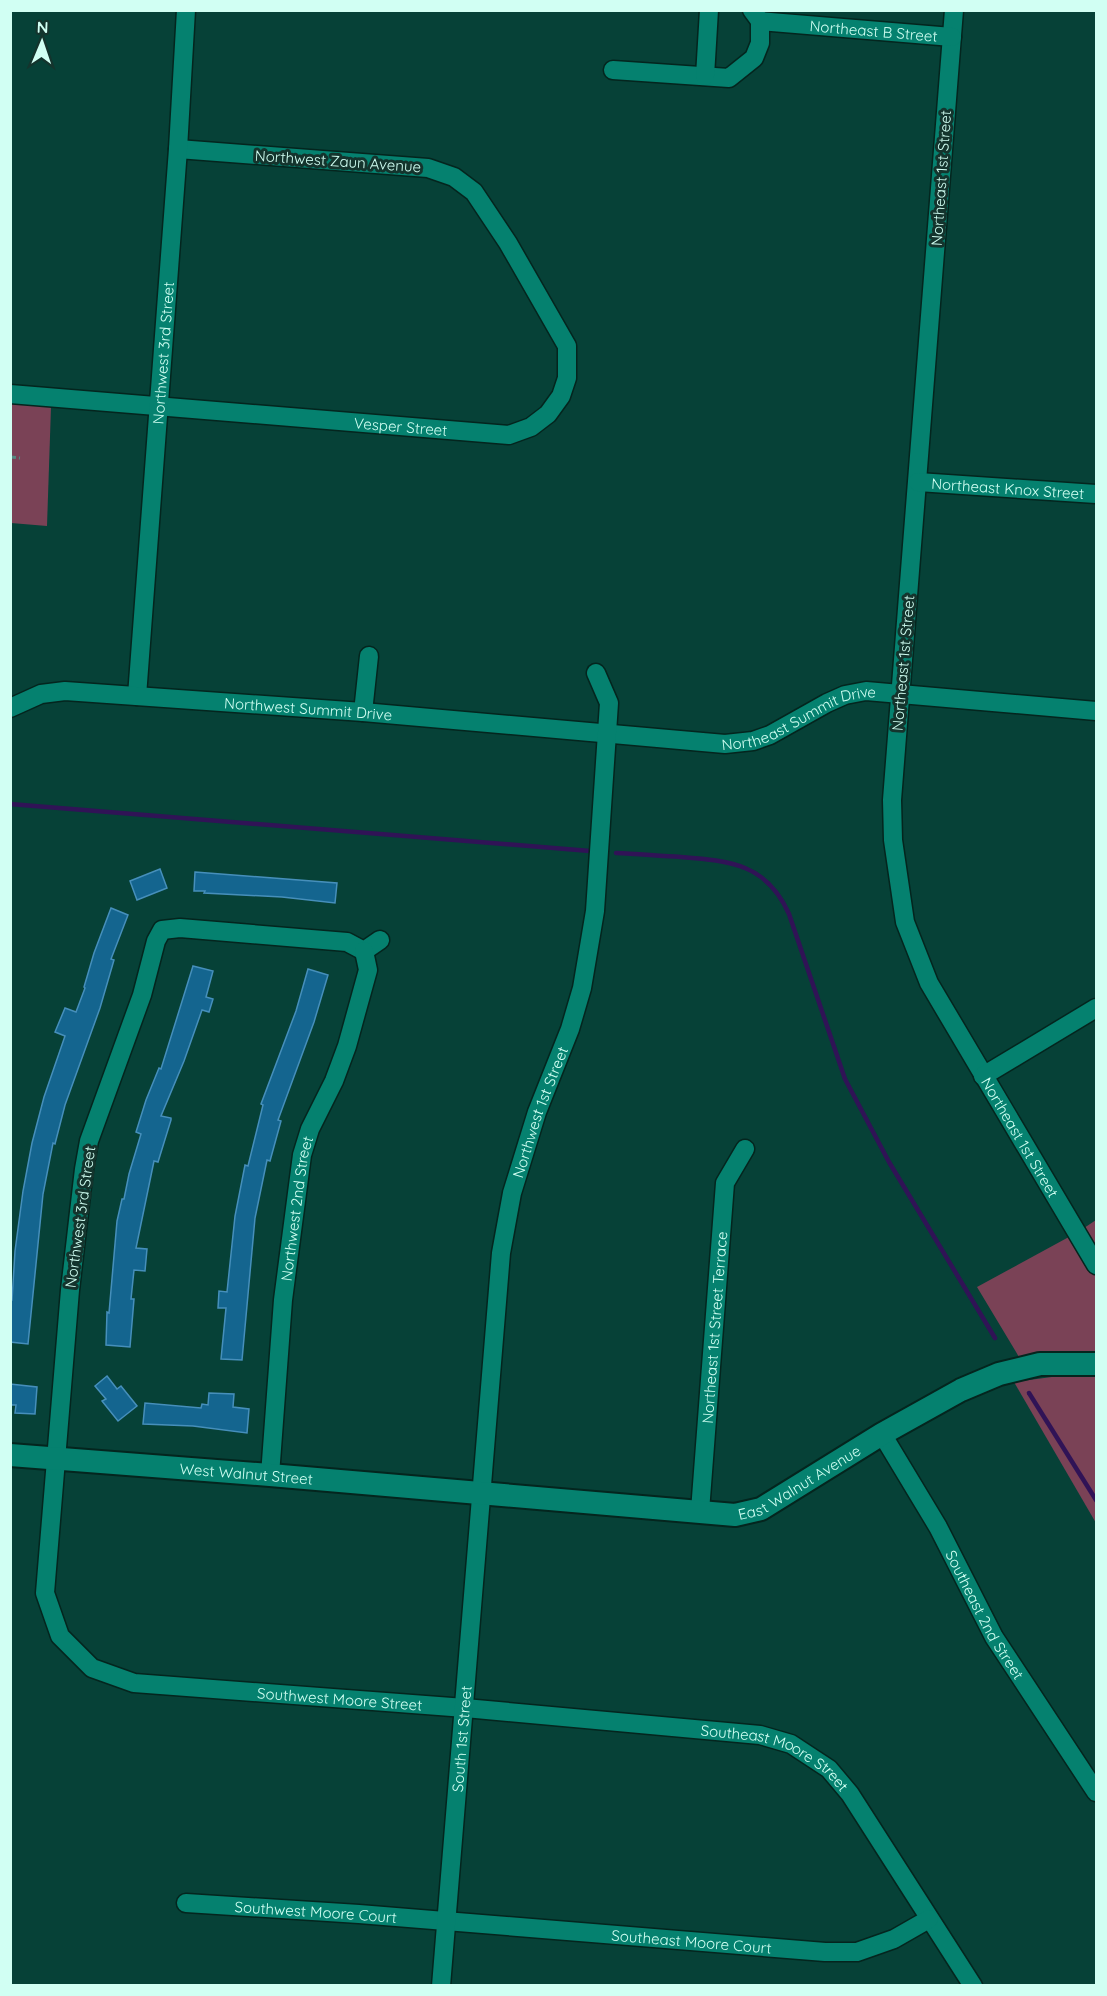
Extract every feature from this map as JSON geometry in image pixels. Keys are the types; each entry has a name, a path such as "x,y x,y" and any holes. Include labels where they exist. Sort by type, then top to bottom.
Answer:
{"street":[{"name":"Northwest 3rd Street","path":"137,696 178,149 186,10"},
{"path":"705,76 709,10"},
{"name":"Northeast 1st Street","path":"954,10 892,800 892,830 905,922 929,983 1096,1265"},
{"path":"613,70 729,78 754,58 760,43 756,16"},
{"name":"Northeast B Street","path":"756,16 952,37"},
{"name":"Northwest Zaun Avenue","path":"178,149 428,168 454,177 474,192 508,243 558,331"},
{"name":"Vesper Street","path":"10,394 509,435 531,427 548,414 561,396 567,378 567,346 558,331"},
{"name":"Northeast Knox Street","path":"918,482 1096,494"},
{"path":"363,712 369,656"},
{"name":"Northwest 1st Street","path":"482,1493 501,1253 512,1193 537,1112 570,1029 582,988 595,910 609,703 596,673"},
{"name":"Northwest Summit Drive","path":"10,708 41,694 65,691 363,712 607,733"},
{"name":"Northeast Summit Drive","path":"607,733 725,744 753,741 770,735 845,695 866,691 1096,711"},
{"name":"Northwest 3rd Street","path":"212,1689 134,1683 92,1668 60,1636 45,1593 70,1290 89,1141 142,996 154,949 162,930 180,928 347,942 364,951"},
{"path":"364,951 380,940"},
{"name":"Northwest 2nd Street","path":"270,1475 283,1300 301,1165 310,1129 334,1081 347,1046 368,970 364,951"},
{"path":"983,1076 1096,1008"},
{"name":"Northeast 1st Street Terrace","path":"700,1511 725,1183 745,1149"},
{"name":"East Walnut Avenue","path":"482,1493 735,1515 761,1509 882,1434 961,1390 999,1374 1040,1364 1096,1364"},
{"name":"Southeast 2nd Street","path":"882,1434 938,1527 994,1636 1096,1792"},
{"name":"West Walnut Street","path":"10,1455 482,1493"},
{"name":"South 1st Street","path":"441,1986 482,1493"},
{"name":"Southwest Moore Street","path":"212,1689 465,1708"},
{"name":"Southeast Moore Street","path":"465,1708 760,1735 791,1744 830,1769 849,1794 973,1986"},
{"name":"Southwest Moore Court","path":"186,1903 447,1922"},
{"name":"Southeast Moore Court","path":"447,1922 825,1952 856,1952 894,1939 928,1919"}],"path":[{"path":"10,457 20,458"}],"shaded area":[{"path":"11,403 51,407 47,526 11,523"},
{"path":"1096,1220 1096,1352 1039,1353 1019,1357 977,1287"},
{"path":"1074,1374 1096,1375 1096,1523 1014,1382"}],"building":[{"path":"160,869 167,888 137,900 130,881"},
{"path":"195,872 337,883 335,903 194,891"},
{"path":"111,908 128,915 111,959 114,960 100,1008 65,1105 55,1144 53,1143 43,1194 28,1344 10,1342 10,1300 12,1300 15,1251 23,1191 44,1097 65,1036 55,1032 65,1008 76,1012"},
{"path":"193,966 213,971 206,997 213,999 209,1012 202,1010 161,1116 171,1118 171,1120 158,1162 154,1161 136,1248 147,1249 145,1271 134,1270 130,1347 106,1345 107,1312 109,1313 117,1221 141,1134 136,1132 146,1100 159,1068 161,1069"},
{"path":"308,969 328,975 314,1022 278,1120 281,1121 270,1161 267,1160 255,1218 242,1360 221,1359 226,1308 218,1308 219,1291 227,1292 235,1216 245,1165 248,1166 263,1105 261,1104 296,1011"},
{"path":"107,1376 117,1389 121,1386 137,1406 118,1421 102,1401 106,1399 95,1386"},
{"path":"10,1384 37,1387 35,1414 15,1413 16,1405 10,1405"},
{"path":"209,1393 234,1394 233,1407 249,1409 247,1433 193,1426 143,1424 145,1403 201,1408 202,1404 208,1405"}],"waterway":[{"path":"10,804 590,851"},
{"path":"616,853 699,859 746,868 770,885 780,897 789,914 845,1079 889,1162 995,1338"},
{"path":"1029,1393 1096,1500"}]}
